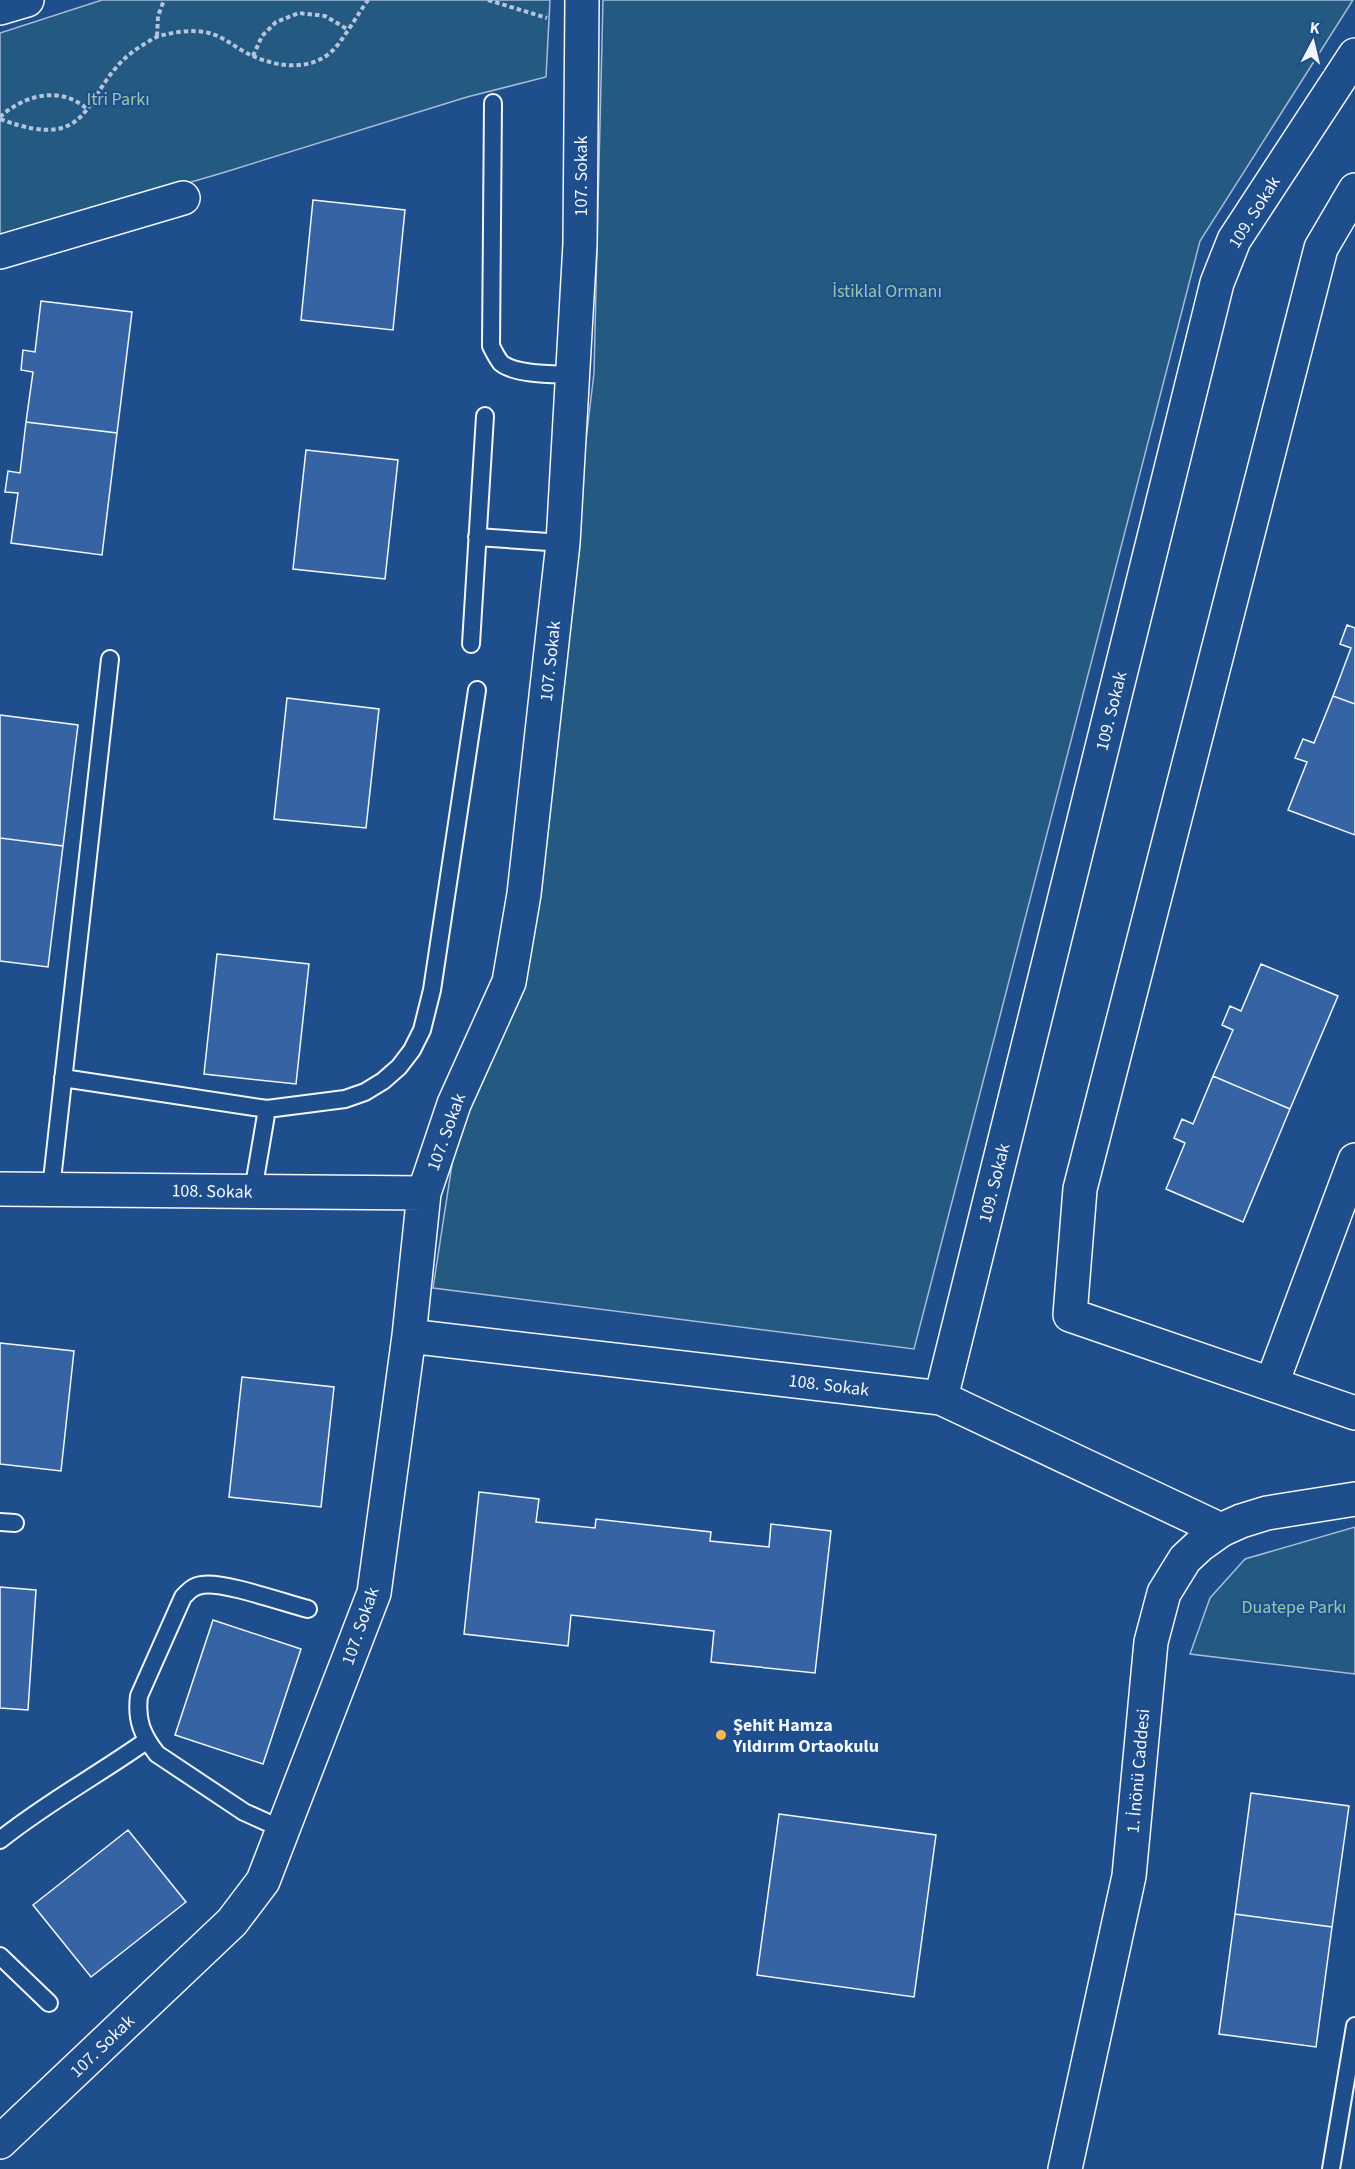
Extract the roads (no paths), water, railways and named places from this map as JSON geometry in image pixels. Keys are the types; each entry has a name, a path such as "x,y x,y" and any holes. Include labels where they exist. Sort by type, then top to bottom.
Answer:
{"street":[{"path":"0,8 27,0"},
{"name":"107. Sokak","path":"0,2142 232,1922 263,1881 374,1593 409,1336 424,1193 454,1104 509,982 524,894 563,543 580,244 582,12"},
{"name":"109. Sokak","path":"940,1398 1217,283 1234,240 1355,55"},
{"path":"1355,189 1321,248 1080,1189 1070,1315 1355,1413"},
{"path":"0,252 183,198"},
{"path":"1272,1383 1355,1160"},
{"name":"108. Sokak","path":"0,1189 424,1193"},
{"name":"108. Sokak","path":"409,1336 940,1398 1221,1530"},
{"name":"1. İnönü Caddesi","path":"1065,2169 1129,1876 1147,1673 1157,1616 1164,1593 1185,1559 1221,1530 1267,1513 1355,1499"}],"lane":[{"path":"493,103 491,346 502,364 512,368 538,374 573,375"},
{"path":"471,644 485,416"},
{"path":"477,537 563,543"},
{"path":"51,1189 110,659"},
{"path":"63,1078 267,1110 335,1101 365,1092 383,1081 399,1067 412,1050 422,1030 432,990 477,690"},
{"path":"253,1191 267,1110"},
{"path":"284,1830 244,1812 157,1754 146,1741 139,1726 137,1711 139,1696 183,1597 191,1588 202,1585 225,1586 308,1609"},
{"path":"0,1840 61,1796 99,1774 146,1741"},
{"path":"0,1956 49,2003"},
{"path":"1331,2169 1355,2026"}],"place":[{"name":"Şehit Hamza Yıldırım Ortaokulu","path":"721,1735"}],"park label":[{"name":"Itri Parkı","path":"118,99"},
{"name":"İstiklal Ormanı","path":"887,291"},
{"name":"Duatepe Parkı","path":"1294,1607"}]}
